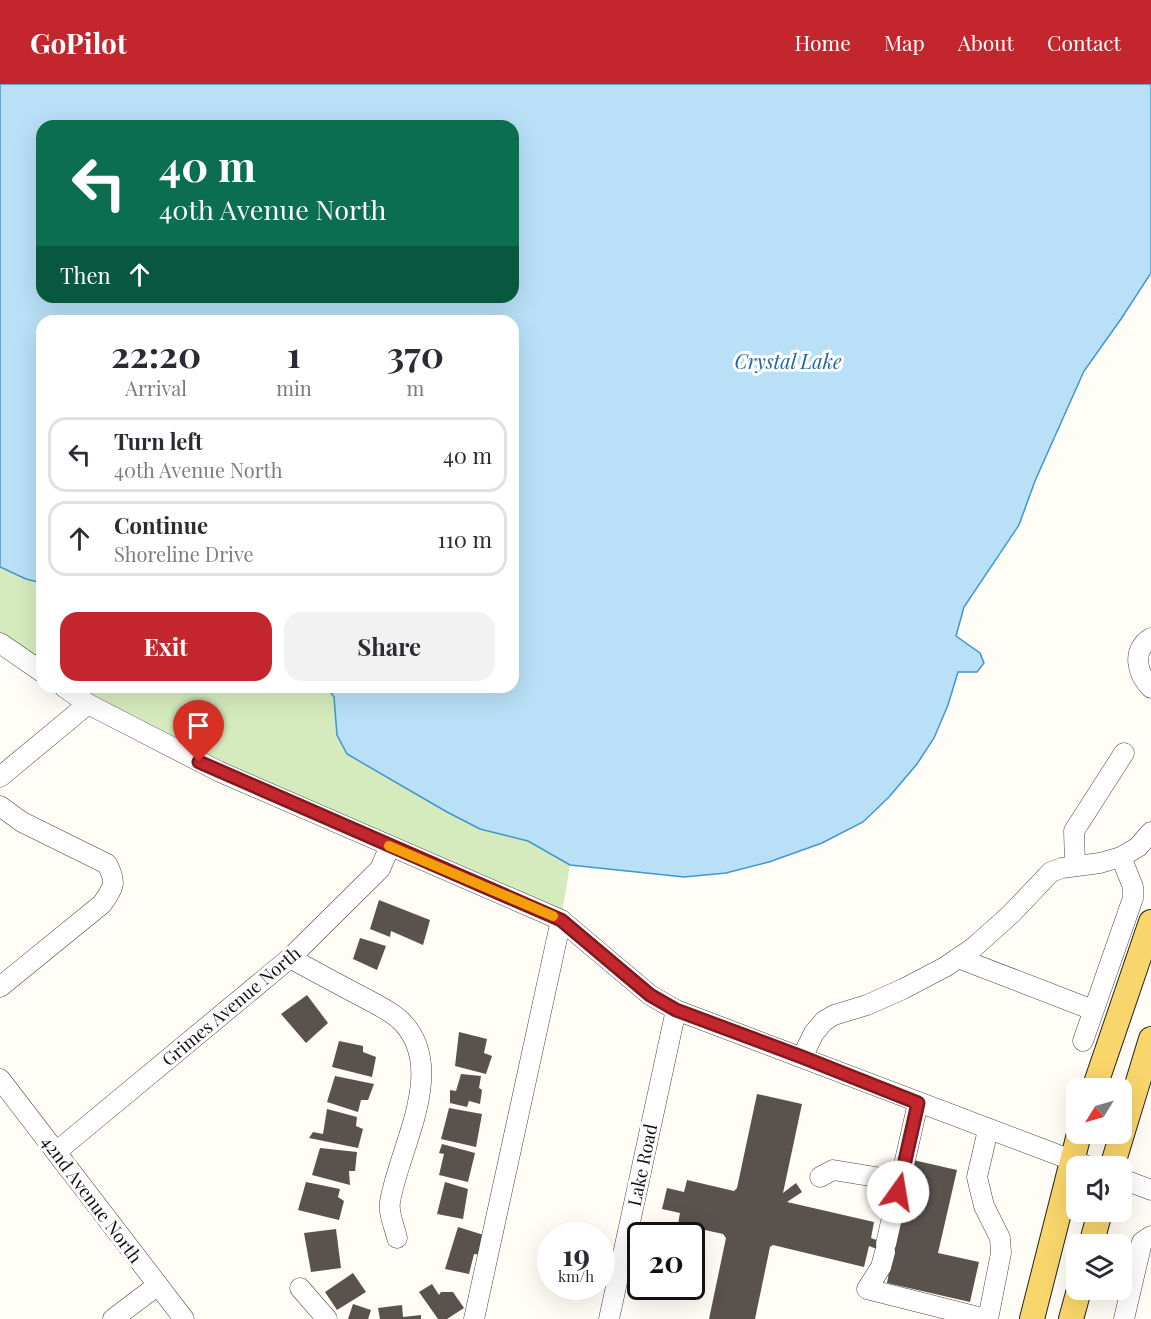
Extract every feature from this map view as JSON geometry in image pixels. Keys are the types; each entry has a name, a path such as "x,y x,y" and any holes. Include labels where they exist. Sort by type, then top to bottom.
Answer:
{"main road":[{"path":"1098,1078 1151,922"},
{"path":"1115,1156 1151,1039"},
{"path":"1032,1319 1066,1211"},
{"path":"1071,1319 1076,1300"}],"street":[{"path":"1151,638 1138,652 1140,674 1151,688"},
{"path":"0,643 36,668"},
{"path":"72,693 88,704 218,771 561,920 650,995 676,1010 1066,1159"},
{"path":"0,777 88,704"},
{"path":"1075,865 1074,831 1124,753"},
{"path":"0,806 22,822 107,864 114,876 113,889 102,904 0,987"},
{"path":"802,1057 814,1033 824,1021 834,1015 867,1005 903,989 958,958 973,948 1011,914 1051,872 1075,865 1100,863 1121,857 1138,847 1151,832"},
{"name":"Grimes Avenue North","path":"56,1152 290,958 380,869 390,846"},
{"path":"1083,1041 1133,898 1133,887 1121,857"},
{"path":"474,1319 561,920"},
{"path":"290,958 385,1008 400,1020 413,1037 420,1055 422,1075 420,1096 389,1205 397,1238"},
{"path":"958,958 1093,1010"},
{"name":"Lake Road","path":"609,1319 676,1010"},
{"name":"42nd Avenue North","path":"3,1090 56,1152 184,1319"},
{"path":"918,1103 881,1268 867,1289 987,1319 1001,1253 1000,1238 984,1206 977,1177 988,1130"},
{"path":"820,1177 833,1170 900,1181"},
{"path":"1132,1183 1151,1190"},
{"path":"1124,1319 1142,1242 1151,1236"},
{"path":"113,1319 158,1285"},
{"path":"300,1288 327,1319"}],"green space":[{"path":"0,567 36,582 36,668 0,643"},
{"path":"75,693 331,693 334,697 337,735 407,787 480,829 528,841 570,865 561,920 218,771"}],"water":[{"name":"Crystal Lake","path":"0,84 1151,84 1151,273 1084,371 1035,481 1019,525 964,607 956,636 980,653 984,663 977,672 958,672 948,705 934,738 917,764 889,797 863,822 822,843 769,862 726,873 684,877 570,865 528,841 480,829 347,754 337,735 334,697 331,693 519,693 519,315 36,315 36,582 0,567"}],"building":[{"path":"379,900 430,920 423,945 391,931 390,937 370,929"},
{"path":"360,938 386,946 377,970 353,959"},
{"path":"307,995 328,1023 306,1043 281,1014"},
{"path":"459,1032 487,1039 484,1053 492,1056 486,1074 455,1066"},
{"path":"339,1041 363,1046 363,1052 376,1057 372,1077 332,1067"},
{"path":"461,1074 481,1076 480,1104 469,1101 467,1107 450,1103 450,1090 456,1091"},
{"path":"335,1076 374,1084 368,1100 361,1100 358,1112 327,1102"},
{"path":"757,1094 802,1104 783,1193 796,1183 802,1192 787,1202 874,1222 871,1238 893,1246 913,1160 957,1170 938,1253 979,1262 970,1302 887,1283 892,1255 869,1246 864,1267 773,1245 770,1247 755,1319 709,1319 726,1238 723,1234 705,1230 705,1222 678,1222 680,1213 662,1209 667,1188 684,1192 687,1180 734,1191 737,1188"},
{"path":"449,1108 482,1114 476,1147 441,1139"},
{"path":"327,1109 357,1117 356,1126 363,1129 358,1148 309,1138 313,1132 323,1134"},
{"path":"442,1144 475,1153 468,1182 439,1175 444,1154 439,1153"},
{"path":"320,1148 357,1152 355,1171 349,1171 350,1185 312,1175"},
{"path":"306,1182 340,1189 338,1197 344,1201 339,1220 298,1210"},
{"path":"445,1182 468,1189 463,1219 437,1214"},
{"path":"458,1227 487,1236 484,1255 474,1254 469,1274 445,1269"},
{"path":"336,1229 341,1268 311,1272 304,1233"},
{"path":"353,1273 366,1292 337,1310 325,1292"},
{"path":"432,1284 439,1295 441,1292 453,1292 464,1308 447,1319 438,1319 419,1292"},
{"path":"353,1304 371,1310 368,1319 348,1319"},
{"path":"402,1305 403,1317 421,1315 421,1319 380,1319 378,1308"}],"slow traffic":[{"path":"389,846 553,916"}],"route":[{"path":"199,762 561,920 650,995 676,1010 918,1103 898,1192"}]}
